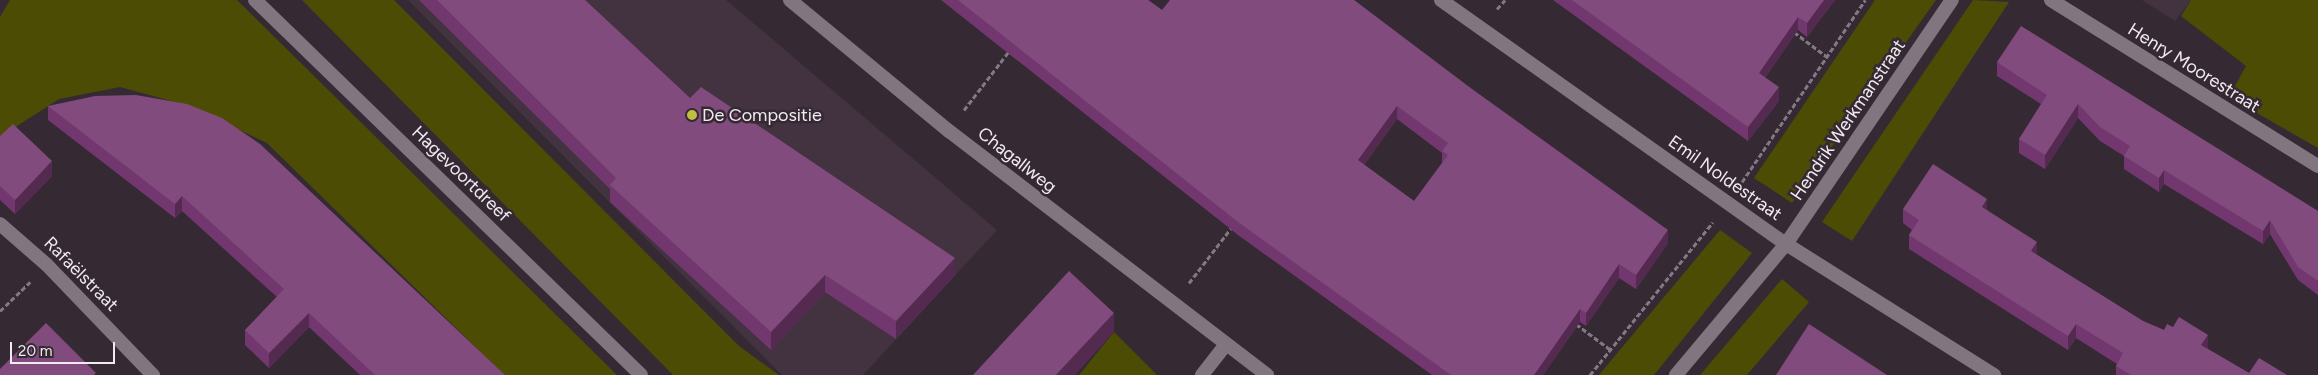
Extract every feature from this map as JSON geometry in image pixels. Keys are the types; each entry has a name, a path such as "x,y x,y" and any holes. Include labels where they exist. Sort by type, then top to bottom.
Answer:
{"street":[{"name":"Hagevoortdreef","path":"255,0 641,375"},
{"name":"Chagallweg","path":"790,0 948,131 1225,346 1267,375"},
{"name":"Emil Noldestraat","path":"1441,0 1786,244 1994,375"},
{"name":"Hendrik Werkmanstraat","path":"1676,375 1786,244 1952,0"},
{"name":"Henry Moorestraat","path":"2051,0 2318,166"},
{"name":"Rafaëlstraat","path":"0,224 48,265 153,375"},
{"path":"1202,375 1225,346"}],"path":[{"path":"1788,28 1826,56"},
{"path":"948,131 1013,46"},
{"path":"1172,305 1237,221"},
{"path":"0,311 48,265"},
{"path":"1572,321 1611,350"}],"shaded area":[{"path":"10,0 237,0 617,375 504,375 267,143 186,105 120,87 59,99 0,137 0,17"},
{"path":"302,0 394,0 739,346 779,375 673,375"},
{"name":"De Compositie","path":"408,0 726,0 997,230 863,375 782,375"},
{"path":"1875,0 1936,0 1792,203 1754,178"},
{"path":"1973,0 2009,2 1852,241 1822,222"},
{"path":"2142,0 2191,0 2175,21"},
{"path":"2191,0 2318,0 2318,148 2229,97 2246,66 2181,16"},
{"path":"1720,230 1752,253 1654,375 1599,375"},
{"path":"1782,279 1809,302 1747,375 1700,375"},
{"path":"1114,332 1157,375 1079,375"}],"building":[{"path":"437,0 585,0 690,98 701,87 955,258 896,321 825,275 771,332 610,185 616,178"},
{"path":"958,0 1148,0 1162,10 1170,0 1354,0 1472,89 1668,230 1636,275 1619,264 1586,313 1580,309 1534,375 1451,375 1238,222","holes":["1397,106 1448,143 1442,151 1448,155 1414,201 1358,160"]},
{"path":"1572,0 1824,0 1807,23 1798,17 1759,73 1779,87 1748,127"},
{"path":"2021,26 2318,211 2318,281 2298,267 2270,220 2263,231 2164,170 2159,178 2124,156 2130,146 2100,127 2078,104 2045,155 2019,139 2047,95 1997,62"},
{"path":"136,95 187,104 222,118 260,144 505,375 375,375 309,313 269,353 245,330 284,289 182,196 175,204 48,106 95,96"},
{"path":"13,124 52,161 15,200 0,186 0,136"},
{"path":"1933,164 1987,199 1982,207 2037,242 2031,251 2143,321 2164,330 2167,324 2173,327 2179,317 2208,335 2201,345 2249,373 2259,358 2287,375 2131,375 2116,366 2123,353 2076,324 2068,336 1909,235 1919,220 1903,209"},
{"path":"1069,271 1114,313 1056,375 973,375"},
{"path":"46,323 96,373 94,375 0,375 0,369"},
{"path":"1809,324 1887,375 1776,375"}],"place":[{"name":"De Compositie","path":"692,115"}]}
